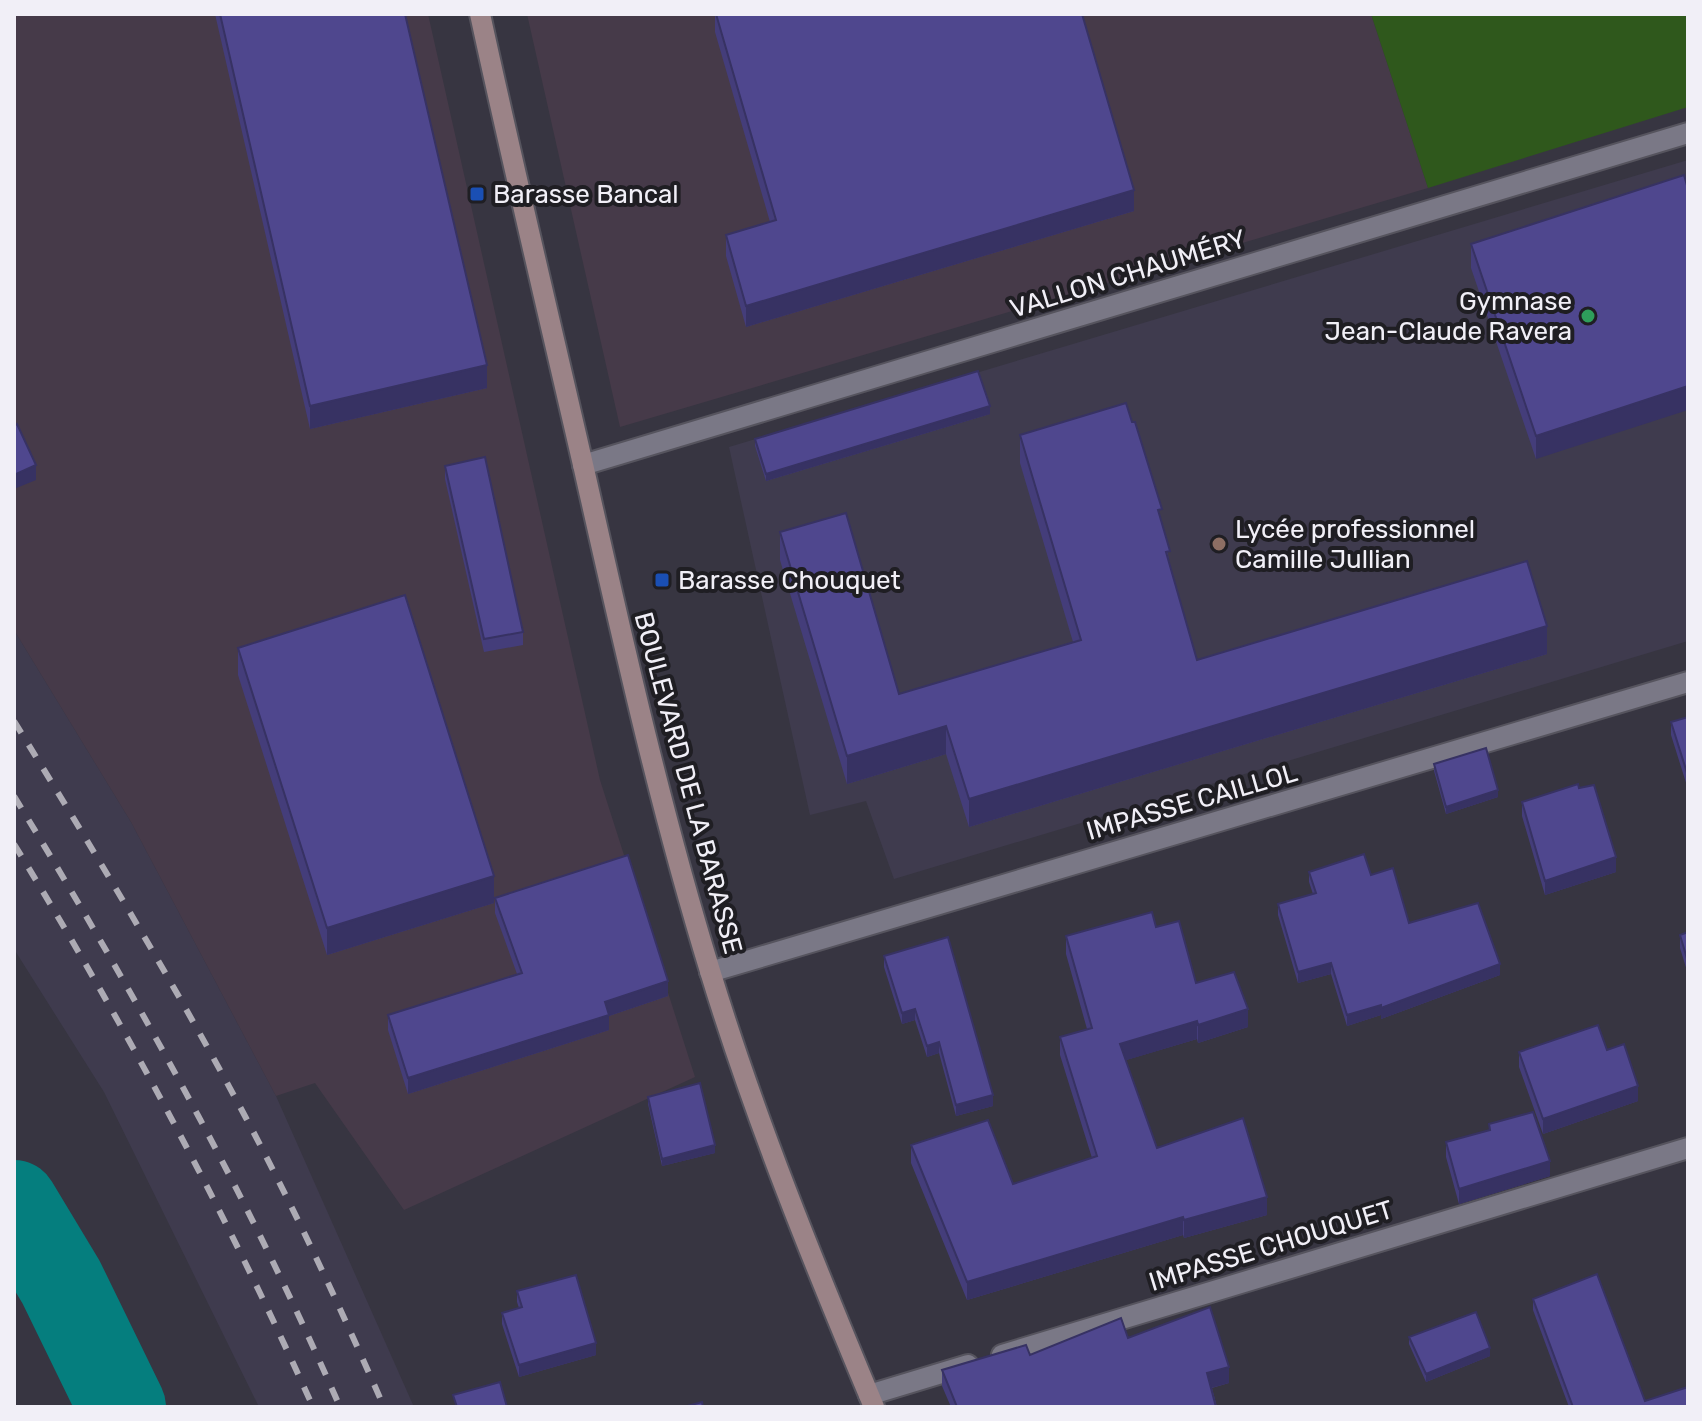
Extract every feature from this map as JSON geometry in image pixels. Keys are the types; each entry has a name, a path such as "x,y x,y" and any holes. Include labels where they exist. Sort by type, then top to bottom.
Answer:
{"street":[{"name":"BOULEVARD DE LA BARASSE","path":"480,14 645,740 710,972 796,1214 872,1401"},
{"name":"VALLON CHAUMÉRY","path":"583,465 1688,133"},
{"name":"IMPASSE CAILLOL","path":"710,972 1688,682"},
{"name":"IMPASSE CHOUQUET","path":"872,1401 1688,1148"}],"shaded area":[{"path":"14,14 428,14 600,780 695,1077 404,1210 315,1083 276,1096 131,822 14,630"},
{"path":"527,14 1371,14 1428,188 620,427"},
{"name":"Lycée professionnel Camille Jullian","path":"1688,160 1688,641 894,879 866,801 810,815 729,447"},
{"path":"14,630 131,822 276,1096 414,1407 259,1407 104,1092 14,949"}],"green space":[{"path":"1371,14 1688,14 1688,107 1428,188"}],"building":[{"path":"220,14 405,14 487,365 310,406"},
{"path":"716,14 1082,14 1134,190 746,306 726,235 776,220"},
{"name":"Gymnase Jean-Claude Ravera","path":"1684,175 1688,189 1688,386 1536,436 1471,244"},
{"path":"978,371 990,406 766,474 755,439"},
{"path":"1126,403 1132,422 1135,422 1162,509 1158,510 1170,551 1166,552 1197,660 1527,561 1547,626 969,799 946,726 847,756 780,532 846,513 899,694 1081,640 1020,435"},
{"path":"17,424 36,465 14,475 14,426"},
{"path":"485,457 523,632 484,639 445,466"},
{"path":"405,595 494,876 327,928 238,648"},
{"path":"1688,717 1688,776 1671,722"},
{"path":"1486,748 1498,790 1446,807 1434,764"},
{"path":"1578,784 1579,788 1594,785 1616,857 1545,881 1522,802"},
{"path":"1364,854 1371,875 1393,868 1409,923 1478,903 1500,964 1381,1008 1381,1005 1347,1015 1331,963 1298,972 1278,904 1316,893 1309,872"},
{"path":"628,855 668,981 605,1002 609,1015 408,1078 388,1015 522,973 495,898"},
{"path":"1152,912 1156,927 1179,921 1196,983 1234,972 1248,1009 1120,1044 1157,1148 1243,1118 1267,1197 1184,1220 1183,1217 967,1282 911,1145 988,1120 1013,1184 1097,1156 1060,1037 1092,1028 1066,936"},
{"path":"1688,932 1688,962 1680,935"},
{"path":"948,937 993,1095 956,1105 939,1042 927,1046 915,1009 902,1013 884,956"},
{"path":"1598,1025 1607,1050 1624,1044 1638,1086 1543,1119 1519,1052"},
{"path":"700,1083 715,1145 662,1159 648,1097"},
{"path":"1533,1112 1550,1161 1459,1189 1446,1142 1490,1130 1489,1124"},
{"path":"1597,1274 1645,1401 1688,1387 1688,1407 1573,1407 1533,1299"},
{"path":"576,1275 596,1343 519,1365 502,1313 522,1307 517,1291"},
{"path":"1210,1307 1229,1367 1207,1373 1216,1407 957,1407 942,1370 1026,1345 1030,1355 1121,1318 1128,1338"},
{"path":"1476,1312 1490,1348 1426,1374 1409,1337"},
{"path":"500,1382 507,1407 457,1407 453,1395"},
{"path":"702,1402 703,1407 684,1407"}],"waterway":[{"path":"14,1204 61,1282 122,1407"}],"railway":[{"path":"14,721 191,1017 246,1118 318,1261 384,1407"},
{"path":"14,796 188,1096 267,1250 340,1407"},
{"path":"14,844 95,981 172,1121 245,1263 313,1407"}],"place":[{"name":"Barasse Bancal","path":"477,194"},
{"name":"Gymnase Jean-Claude Ravera","path":"1588,316"},
{"name":"Lycée professionnel Camille Jullian","path":"1219,544"},
{"name":"Barasse Chouquet","path":"662,580"}]}
